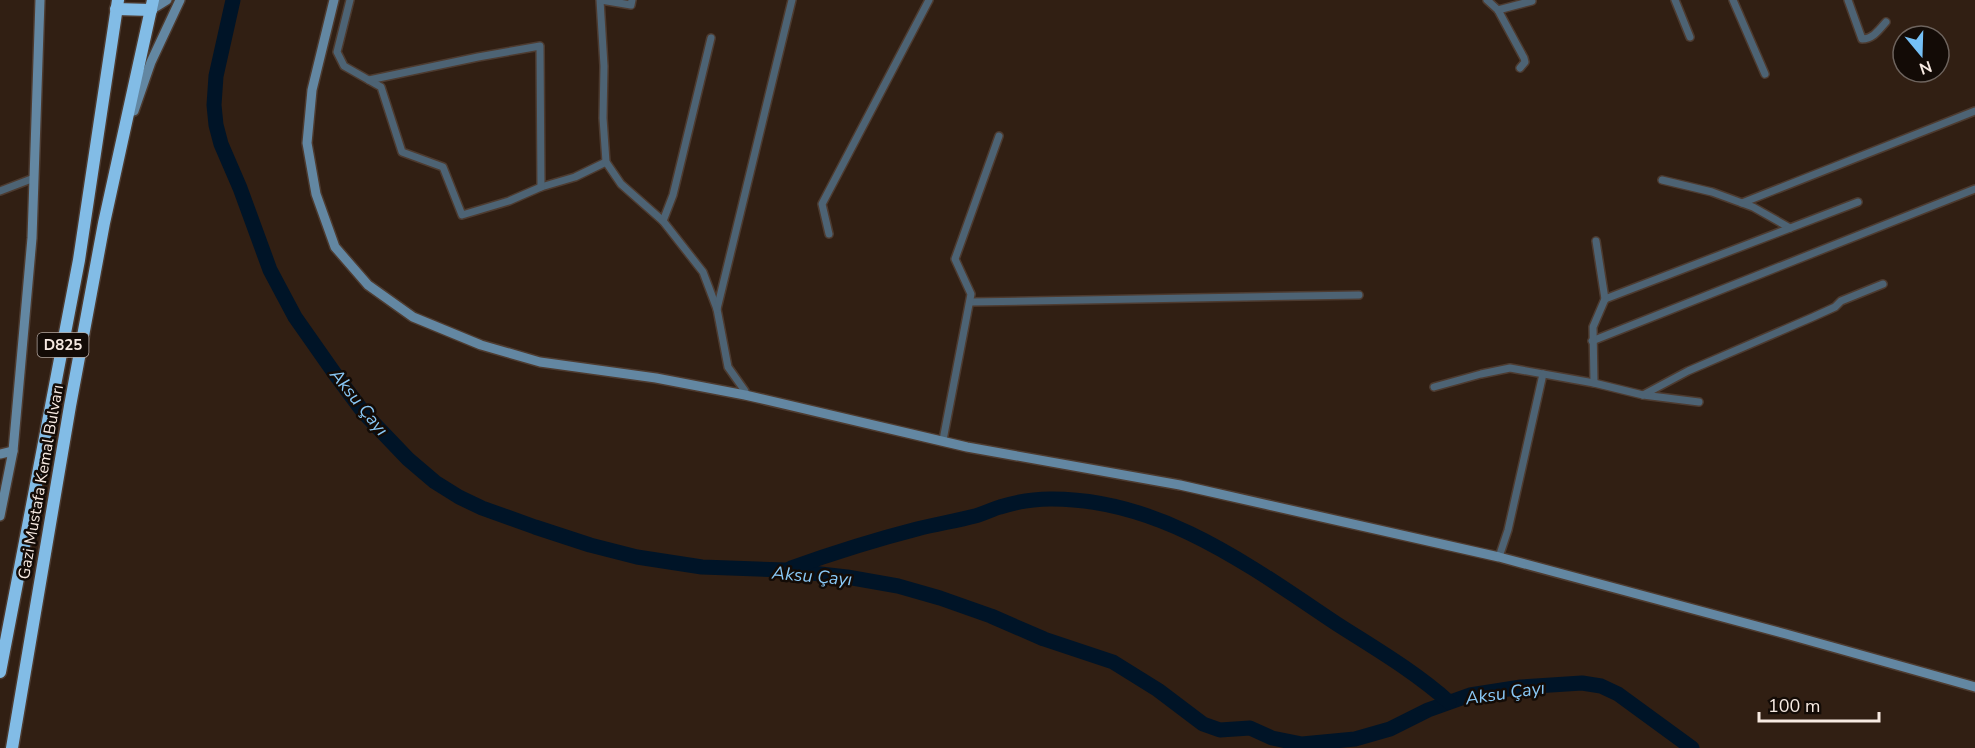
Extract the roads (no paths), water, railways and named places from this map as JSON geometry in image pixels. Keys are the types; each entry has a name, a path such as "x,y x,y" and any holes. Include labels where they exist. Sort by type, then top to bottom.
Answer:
{"highway":[{"name":"Gazi Mustafa Kemal Bulvarı","path":"0,672 79,260 116,8 152,5 119,153 70,406 12,748"}],"street":[{"path":"0,516 13,451 32,238 40,0"},
{"path":"152,5 167,0"},
{"path":"119,153 151,62 180,0"},
{"path":"334,0 312,90 307,143 316,195 335,247 368,285 413,317 481,345 540,362 656,378 745,395 967,447 1180,485 1499,557 1975,687"},
{"path":"350,0 337,52 344,66 381,87 402,152 443,167 462,215 575,177 606,162"},
{"path":"632,0 631,5 600,0 606,162 621,184 663,221 703,272 717,309 728,367 745,395"},
{"path":"717,309 792,0"},
{"path":"829,234 822,204 929,0"},
{"path":"1487,0 1498,10 1524,58 1525,62 1520,68"},
{"path":"1498,10 1538,0"},
{"path":"1675,0 1690,37"},
{"path":"1733,0 1765,74"},
{"path":"1848,0 1862,39 1868,39 1874,35 1886,22"},
{"path":"663,221 673,195 711,38"},
{"path":"368,81 540,46 541,187"},
{"path":"1742,203 1975,111"},
{"path":"943,440 971,294 955,260 999,136"},
{"path":"0,191 34,178"},
{"path":"1662,180 1712,192 1753,207 1790,228"},
{"path":"1592,341 1975,189"},
{"path":"1605,299 1858,202"},
{"path":"1594,383 1593,327 1605,299 1596,240"},
{"path":"1643,395 1688,370 1813,317 1835,307 1841,301 1883,284"},
{"path":"970,302 1359,295"},
{"path":"1434,387 1510,368 1594,383 1643,395 1699,402"},
{"path":"1499,557 1508,530 1543,374"},
{"path":"0,454 13,451"}],"waterway":[{"name":"Aksu Çayı","path":"233,0 216,76 214,105 216,125 221,144 270,270 295,317 364,413 408,459 435,482 459,497 535,527 637,557 702,567 785,570 847,577 898,586 940,598 991,616 1044,639 1113,662 1158,690 1203,724 1220,730 1250,728 1272,738 1302,744 1355,739 1390,729 1428,710 1470,695 1521,687 1582,683 1601,686 1618,694 1692,748"},
{"path":"791,568 885,538 978,515 1012,504 1044,499 1090,502 1129,510 1202,539 1271,580 1394,661 1449,702"}]}
